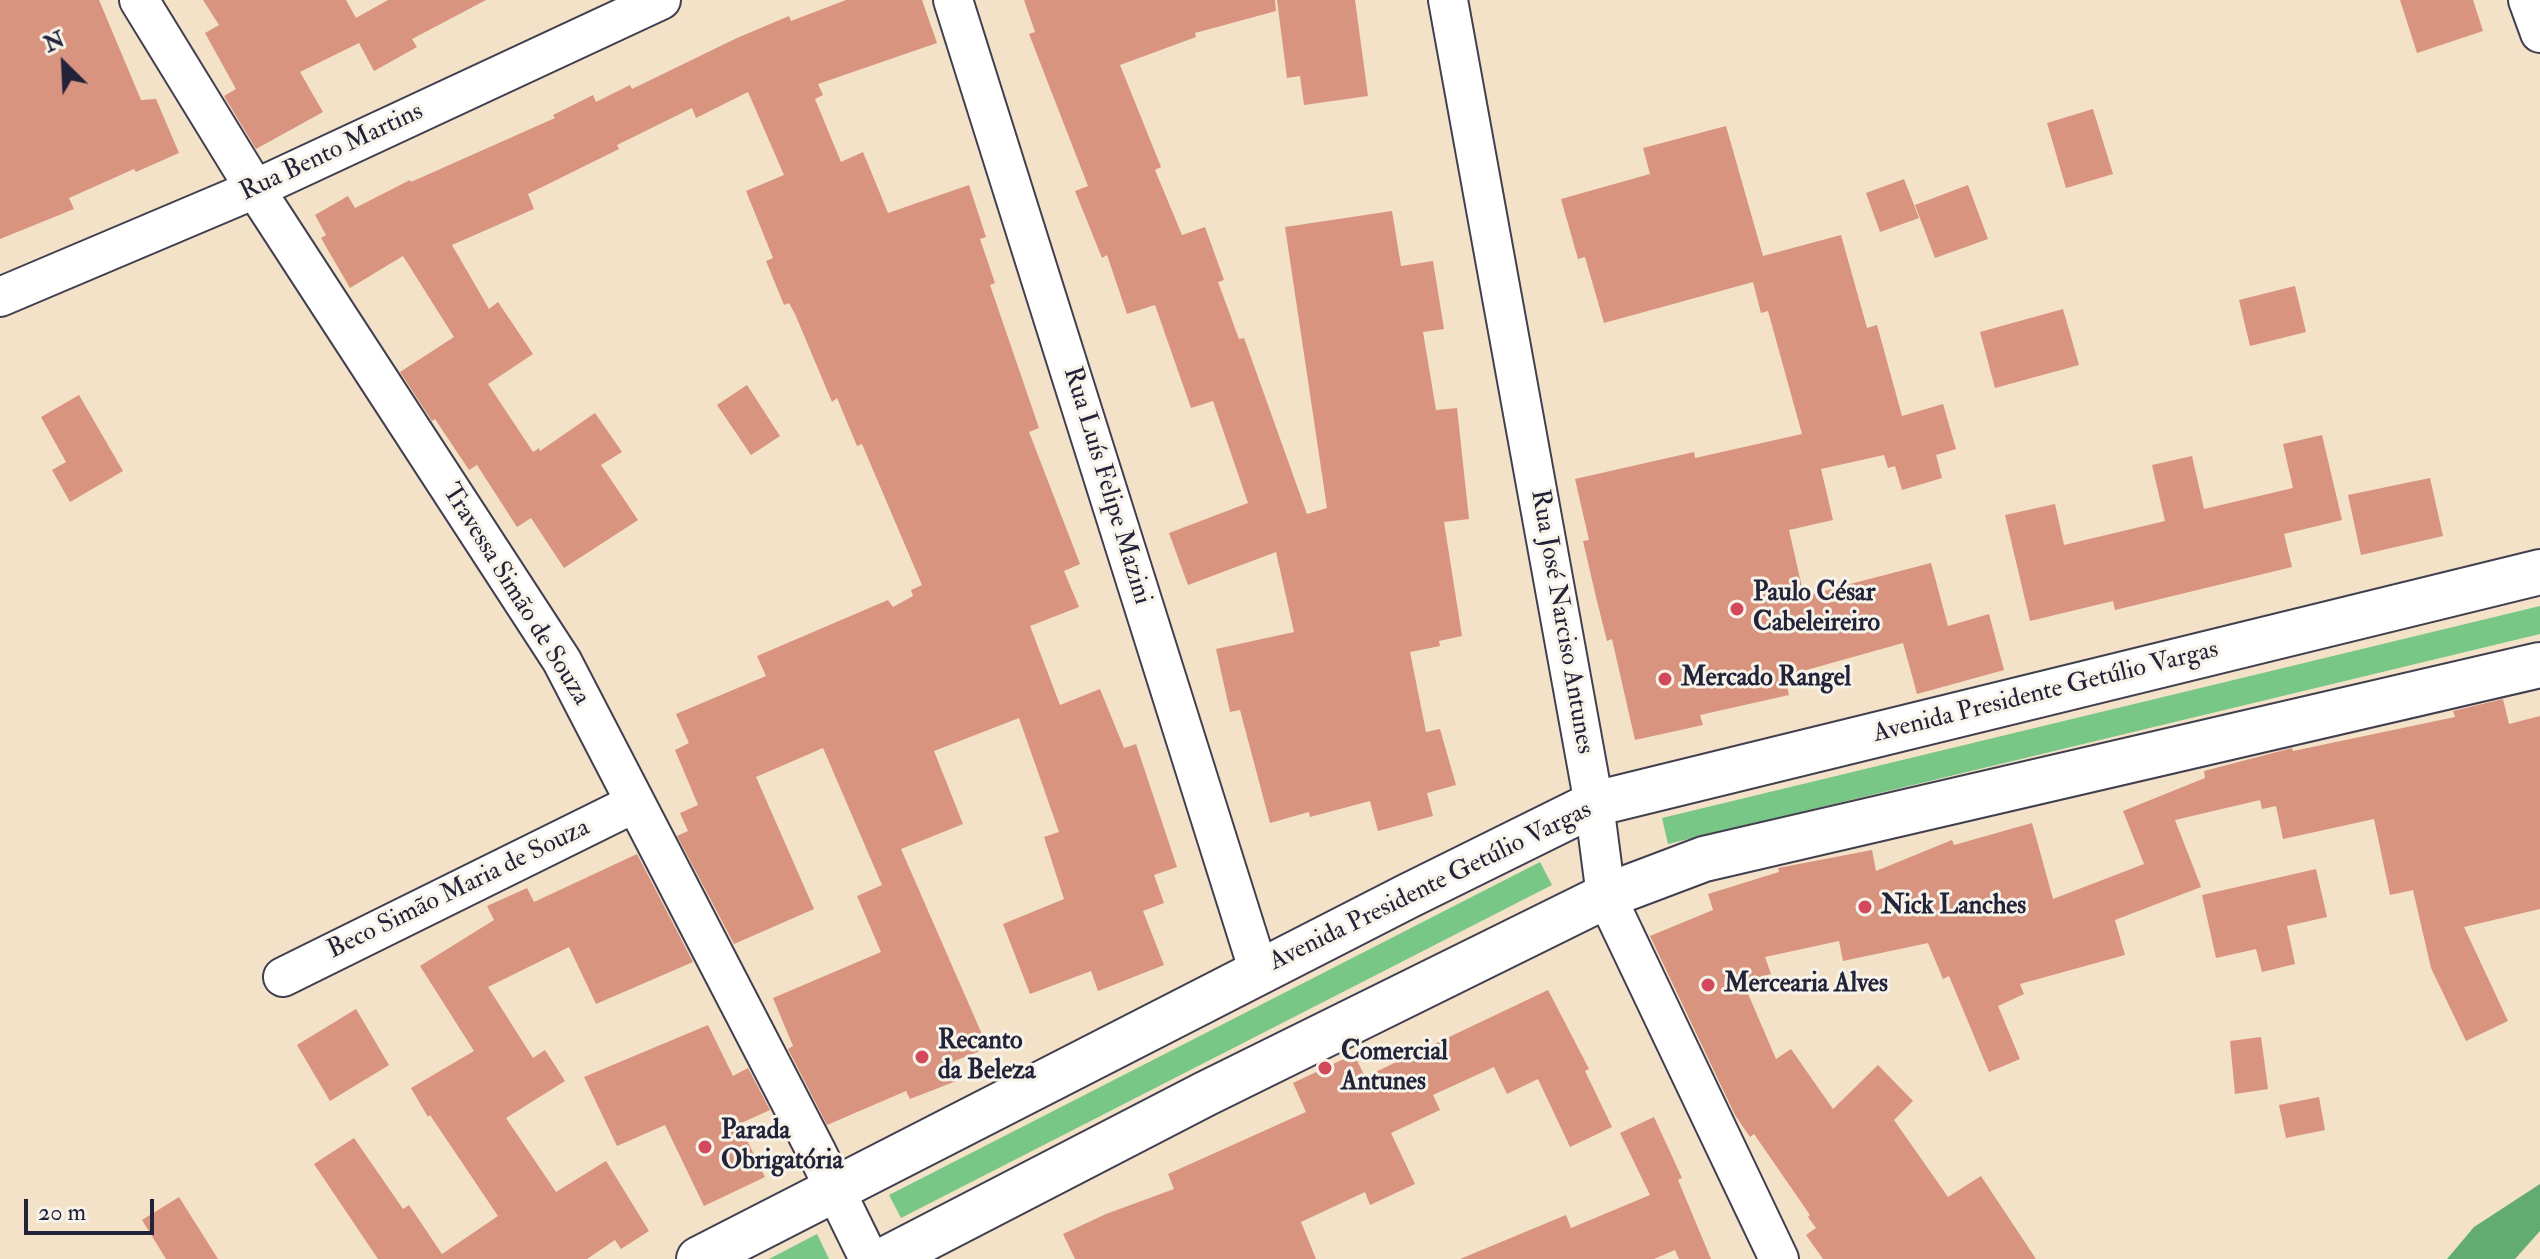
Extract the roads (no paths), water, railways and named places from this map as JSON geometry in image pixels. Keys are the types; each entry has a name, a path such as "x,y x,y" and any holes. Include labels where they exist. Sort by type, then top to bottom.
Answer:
{"main road":[{"name":"Avenida Presidente Getúlio Vargas","path":"699,1259 1594,804 2540,572"},
{"path":"886,1259 1219,1087 1606,896 1704,859 2540,665"}],"street":[{"name":"Travessa Simão de Souza","path":"139,0 255,189 562,661 869,1259"},
{"name":"Rua Bento Martins","path":"0,297 255,189 661,0"},
{"name":"Rua Luís Felipe Mazini","path":"953,0 1259,972"},
{"name":"Rua José Narciso Antunes","path":"1448,0 1594,804 1606,896 1779,1259"},
{"path":"2528,0 2540,33"},
{"name":"Beco Simão Maria de Souza","path":"283,977 635,803"}],"place":[{"name":"Paulo César Cabeleireiro","path":"1737,609"},
{"name":"Mercado Rangel","path":"1665,679"},
{"name":"Nick Lanches","path":"1865,907"},
{"name":"Mercearia Alves","path":"1708,985"},
{"name":"Recanto da Beleza","path":"922,1057"},
{"name":"Comercial Antunes","path":"1325,1068"},
{"name":"Parada Obrigatória","path":"705,1147"}]}
